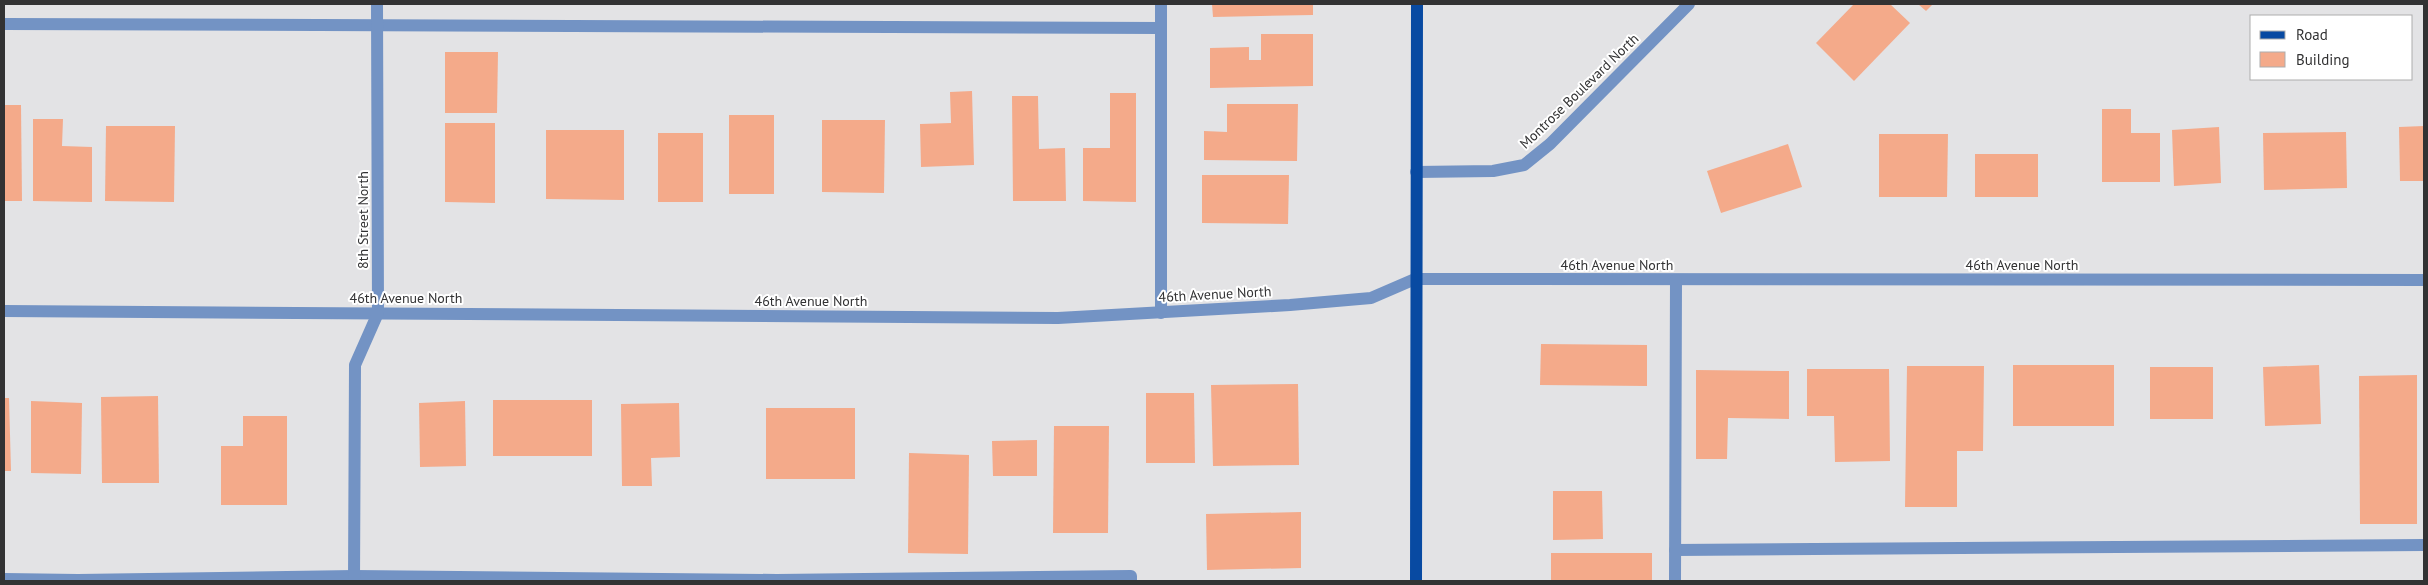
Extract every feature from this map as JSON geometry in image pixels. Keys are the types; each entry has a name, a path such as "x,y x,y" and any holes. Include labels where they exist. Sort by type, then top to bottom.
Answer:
{"main road":[{"path":"1416,581 1415,279 1417,4"}],"street":[{"name":"8th Street North","path":"354,579 355,365 378,312 377,4"},
{"path":"1161,4 1161,312"},
{"name":"Montrose Boulevard North","path":"1416,172 1493,171 1524,165 1550,144 1689,4"},
{"path":"4,24 1161,28"},
{"name":"46th Avenue North","path":"4,311 1058,318 1290,305 1371,298 1415,279 2424,280"},
{"path":"1675,581 1676,280"},
{"path":"1675,550 2424,545"},
{"path":"4,578 78,580 777,580 1131,576 1131,581"}],"building":[{"path":"1212,4 1313,4 1313,15 1213,17"},
{"path":"1854,4 1890,4 1910,23 1854,81 1816,43"},
{"path":"1918,4 1933,4 1926,11"},
{"path":"1261,34 1313,34 1313,86 1210,88 1210,48 1249,47 1249,60 1261,60"},
{"path":"445,52 498,52 497,113 445,113"},
{"path":"972,91 974,165 921,167 920,124 951,123 950,92"},
{"path":"1110,93 1136,93 1136,202 1083,201 1083,148 1110,148"},
{"path":"1012,96 1038,96 1039,149 1065,148 1066,201 1013,201"},
{"path":"1227,104 1298,104 1297,161 1204,160 1204,131 1227,132"},
{"path":"4,105 21,105 22,201 4,201"},
{"path":"2102,109 2131,109 2131,133 2160,133 2160,182 2102,182"},
{"path":"729,115 774,115 774,194 729,194"},
{"path":"33,119 63,119 62,146 92,147 92,202 33,201"},
{"path":"822,120 885,120 884,193 822,192"},
{"path":"445,123 495,123 495,203 445,202"},
{"path":"106,126 175,126 174,202 105,201"},
{"path":"2424,126 2424,181 2400,181 2399,127"},
{"path":"2219,127 2221,183 2174,186 2172,130"},
{"path":"546,130 624,130 624,200 546,199"},
{"path":"2346,132 2347,188 2264,190 2263,133"},
{"path":"658,133 703,133 703,202 658,202"},
{"path":"1879,134 1948,134 1947,197 1879,197"},
{"path":"1788,144 1802,187 1721,213 1707,171"},
{"path":"1975,154 2038,154 2038,197 1975,197"},
{"path":"1202,175 1289,175 1288,224 1202,223"},
{"path":"1541,344 1647,345 1647,386 1540,385"},
{"path":"2013,365 2114,365 2114,426 2013,426"},
{"path":"2319,365 2321,424 2265,426 2263,367"},
{"path":"1907,366 1984,366 1983,451 1957,451 1957,507 1905,507"},
{"path":"2150,367 2213,367 2213,419 2150,419"},
{"path":"1807,369 1889,369 1890,461 1835,462 1834,416 1807,416"},
{"path":"1696,370 1789,371 1789,419 1728,418 1727,459 1696,459"},
{"path":"2417,375 2417,524 2360,524 2359,376"},
{"path":"1298,384 1299,465 1213,466 1211,385"},
{"path":"1146,393 1194,393 1195,463 1146,463"},
{"path":"158,396 159,483 102,483 101,397"},
{"path":"4,398 9,398 11,471 4,471"},
{"path":"493,400 592,400 592,456 493,456"},
{"path":"31,401 82,403 81,474 31,473"},
{"path":"465,401 466,466 420,467 419,403"},
{"path":"679,403 680,457 651,458 652,486 622,486 621,404"},
{"path":"766,408 855,408 855,479 766,479"},
{"path":"243,416 287,416 287,505 221,505 221,446 243,446"},
{"path":"1054,426 1109,426 1108,533 1053,533"},
{"path":"1037,440 1037,476 993,476 992,441"},
{"path":"909,453 969,455 968,554 908,553"},
{"path":"1553,491 1602,491 1603,539 1553,540"},
{"path":"1301,512 1301,568 1207,570 1206,514"},
{"path":"1551,553 1652,553 1652,581 1551,581"}]}
